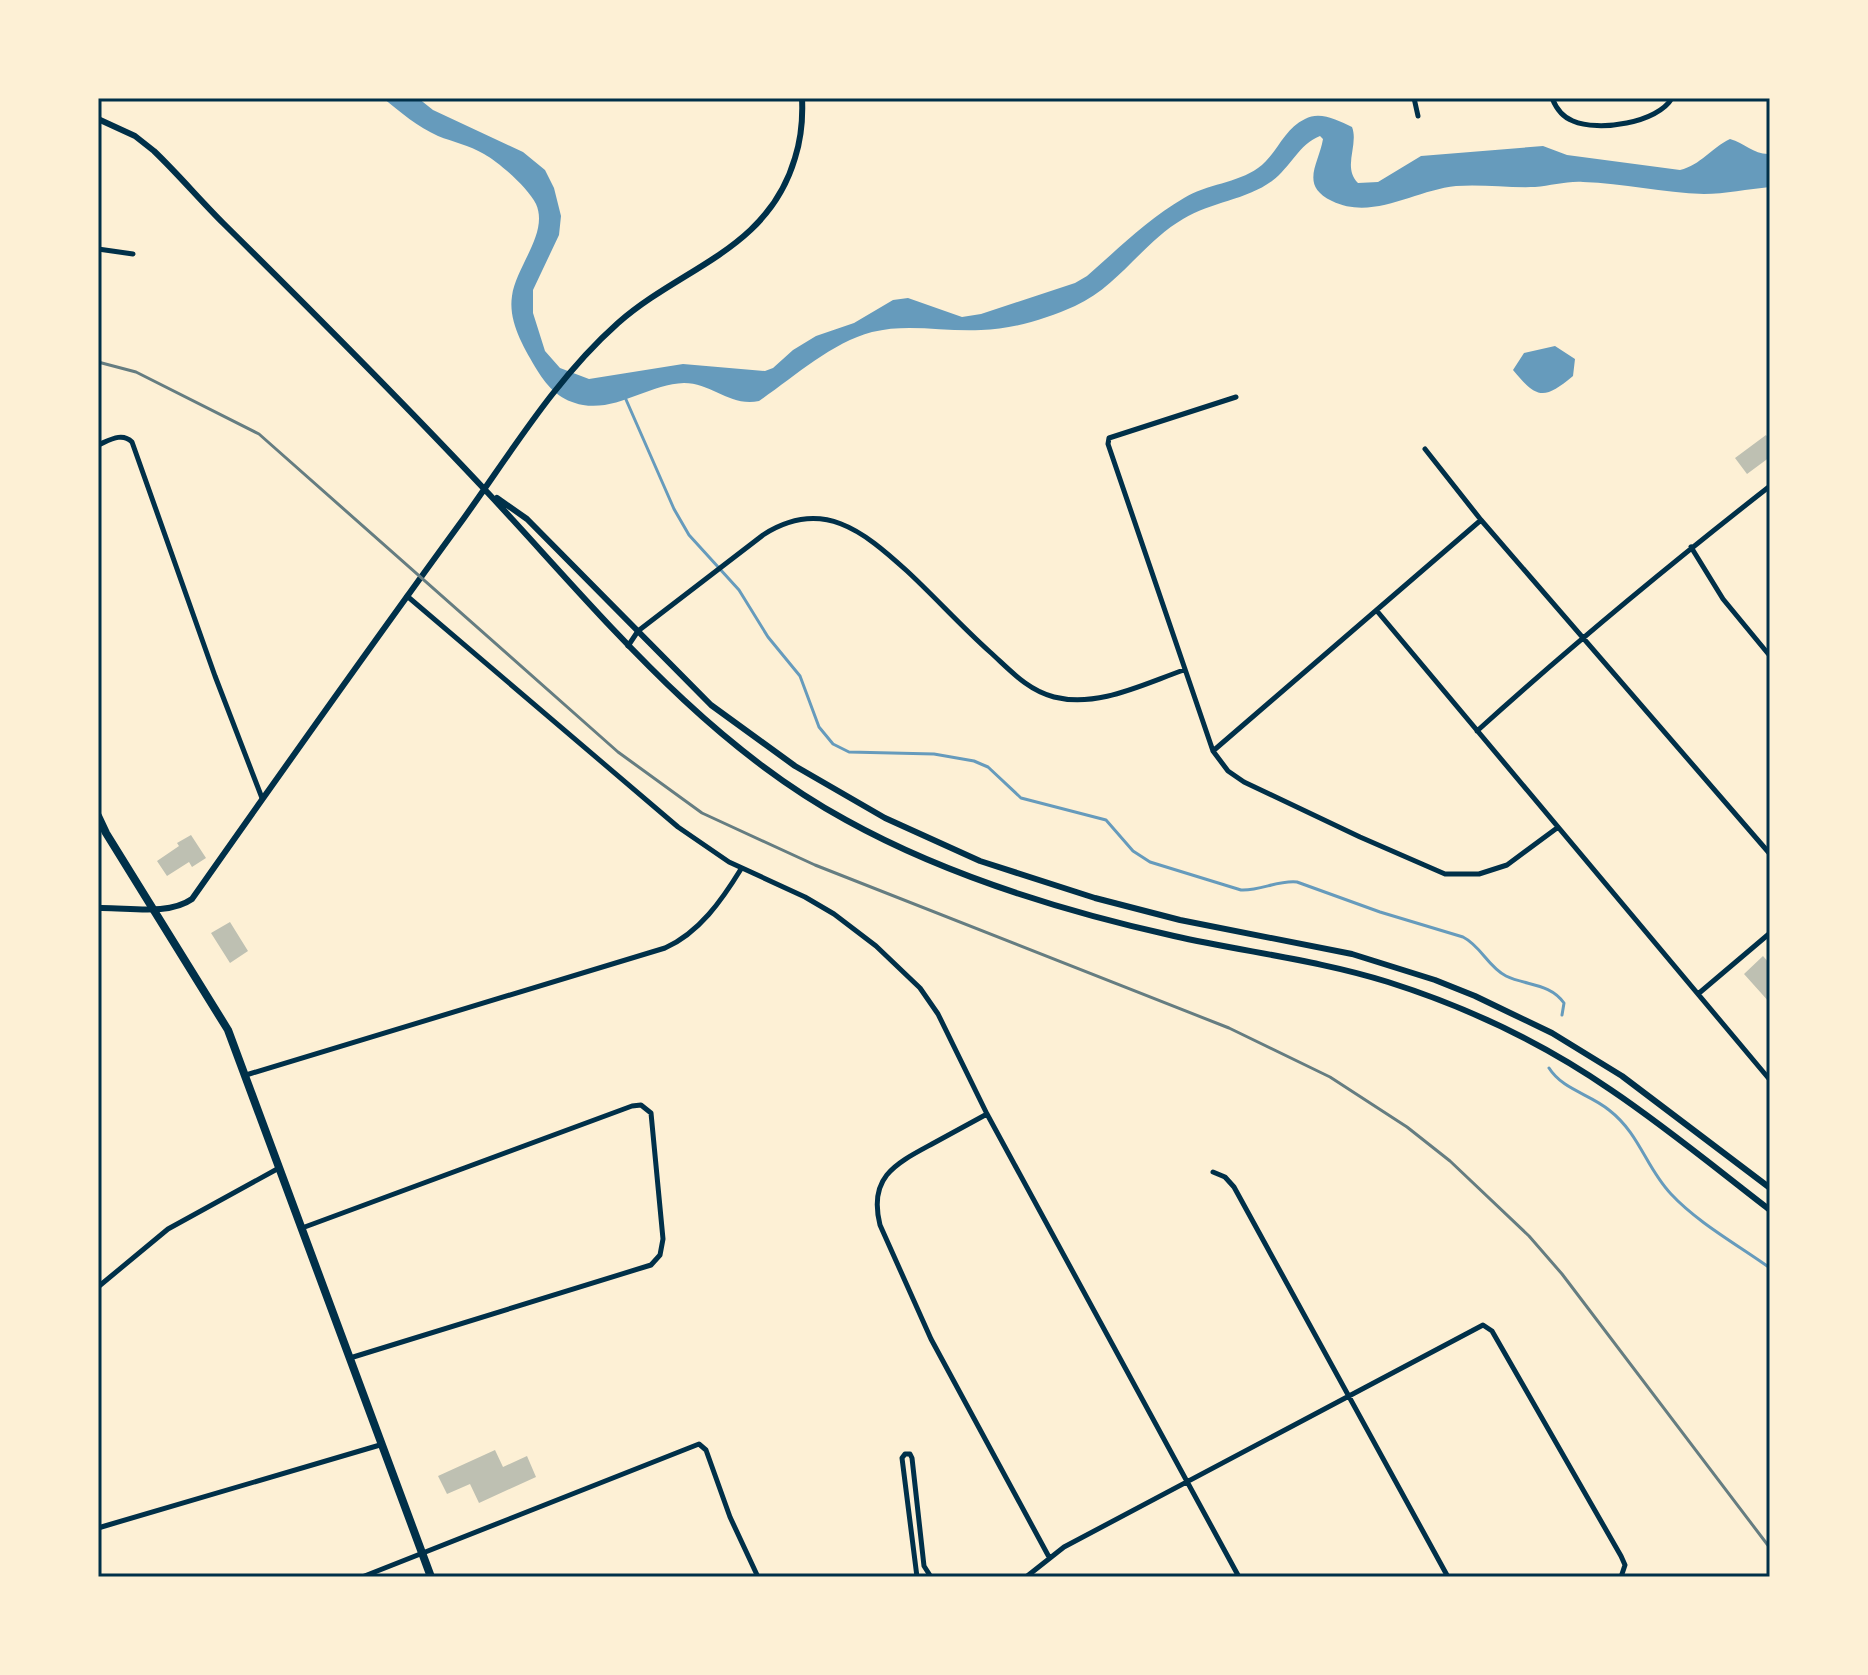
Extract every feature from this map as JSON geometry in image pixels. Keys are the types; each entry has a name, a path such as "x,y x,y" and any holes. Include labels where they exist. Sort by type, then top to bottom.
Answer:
{"main road":[{"path":"98,816 228,1030 431,1577"}],"street":[{"path":"98,908 155,910 182,906 192,899 542,409 588,351 644,302 734,244 767,215 792,168 801,126 802,98"},
{"path":"1414,98 1418,116"},
{"path":"1552,98 1557,109 1572,121 1597,125 1652,116 1664,110 1672,98"},
{"path":"98,119 135,136 154,151 485,489 628,646 685,703 760,766 843,819 887,842 978,879 1099,917 1197,941 1347,970 1469,1012 1543,1048 1601,1083 1770,1210"},
{"path":"98,249 133,254"},
{"path":"1236,397 1109,438 1108,444 1184,670 1213,751 1222,765 1244,782 1445,874 1479,874 1507,865 1557,828"},
{"path":"98,445 119,437 127,437 132,442 262,798"},
{"path":"1425,449 1481,520 1770,854"},
{"path":"1477,731 1582,637 1770,486"},
{"path":"485,489 527,519 711,705 806,773 885,818 980,861 1029,878 1169,917 1352,954 1475,996 1552,1033 1610,1069 1770,1188"},
{"path":"628,646 638,631 763,535 785,523 810,518 836,521 870,539 1019,679 1043,693 1069,699 1096,698 1184,670"},
{"path":"1213,751 1481,520"},
{"path":"1691,547 1723,599 1770,656"},
{"path":"407,596 705,848 834,914 893,961 920,988 938,1014 987,1114 1239,1577"},
{"path":"1377,611 1770,1080"},
{"path":"245,1076 665,948 681,940 704,919 741,868"},
{"path":"1697,995 1770,933"},
{"path":"302,1228 632,1106 641,1105 651,1113 663,1239 660,1255 651,1265 350,1358"},
{"path":"987,1114 893,1167 880,1186 876,1210 931,1339 1049,1557"},
{"path":"98,1287 168,1229 279,1168"},
{"path":"1213,1172 1225,1177 1234,1187 1448,1577"},
{"path":"1026,1577 1049,1557 1483,1325 1492,1331 1625,1565 1621,1577"},
{"path":"362,1577 699,1444 706,1450 730,1517 758,1577"},
{"path":"98,1528 380,1445"},
{"path":"925,1571 916,1576 902,1458 905,1454 910,1454 912,1458 925,1571 931,1577"}],"water":[{"path":"383,98 418,98 433,110 523,152 545,170 554,188 561,216 559,235 533,290 533,313 545,351 560,368 589,379 683,364 765,371 816,336 854,323 893,300 908,298 962,317 981,314 1075,283 1171,206 1193,193 1258,168 1297,123 1317,116 1352,127 1351,170 1358,183 1378,182 1421,156 1543,146 1567,155 1680,170 1730,139 1759,153 1770,154 1770,187 1704,194 1583,182 1535,187 1456,186 1363,208 1332,201 1316,188 1314,173 1323,139 1320,136 1306,145 1272,181 1251,193 1183,219 1091,298 1053,315 993,329 899,328 872,332 827,352 759,401 739,401 684,383 596,406 575,403 556,393 537,370 515,325 512,296 538,226 539,215 532,198 513,176 490,158 473,148 438,136 409,119"},
{"path":"1555,346 1575,359 1573,376 1548,392 1535,391 1513,370 1524,353"}],"building":[{"path":"1766,435 1770,441 1770,457 1747,474 1735,458"},
{"path":"191,835 206,858 192,867 189,862 167,876 157,861"},
{"path":"230,922 248,951 230,963 211,933"},
{"path":"1763,956 1770,964 1770,1003 1744,974"},
{"path":"495,1450 503,1467 527,1456 536,1477 479,1503 470,1484 447,1494 438,1476"}],"waterway":[{"path":"624,395 674,509 689,535 739,590 768,637 800,676 819,727 833,744 849,752 934,754 974,761 988,767 1021,798 1106,820 1133,851 1150,862 1241,890 1297,882 1463,937 1506,976 1552,992 1564,1003 1562,1015"},
{"path":"1549,1068 1562,1082 1620,1119 1662,1184 1682,1205 1770,1268"}],"railway":[{"path":"98,362 136,372 259,434 618,752 702,813 815,865 1229,1028 1330,1077 1407,1127 1450,1161 1529,1236 1562,1274 1770,1548"}]}
